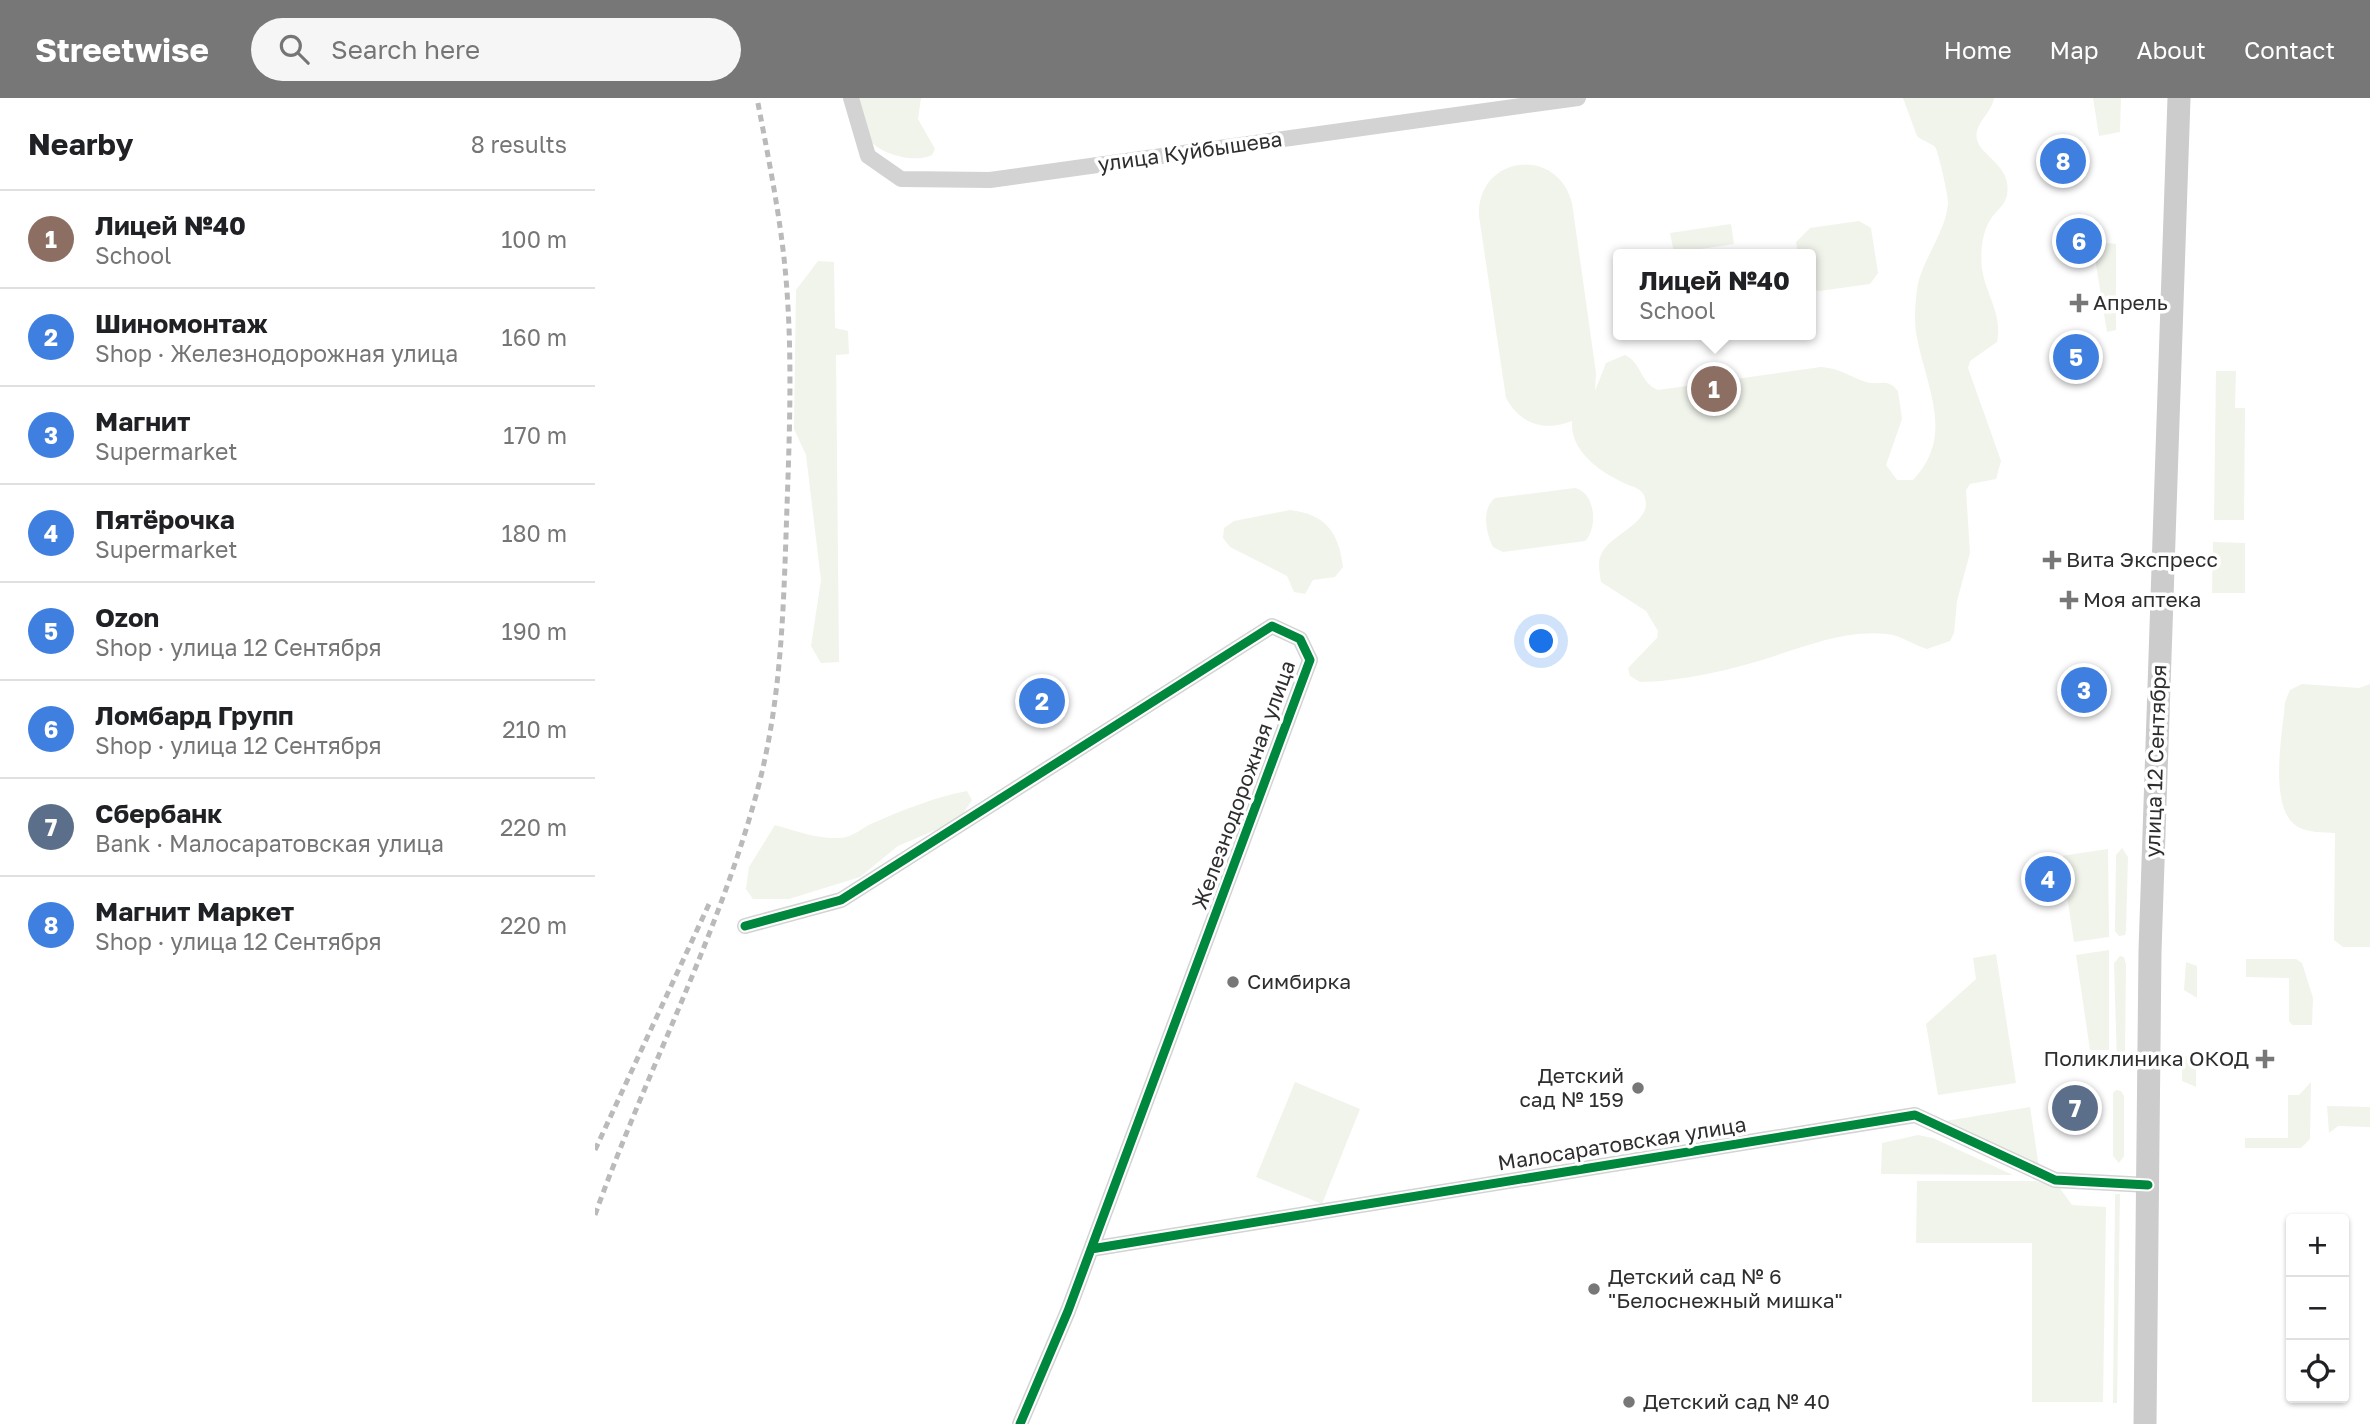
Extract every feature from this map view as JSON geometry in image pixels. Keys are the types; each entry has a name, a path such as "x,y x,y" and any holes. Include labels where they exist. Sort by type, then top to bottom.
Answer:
{"main road":[{"name":"улица 12 Сентября","path":"2145,1424 2150,951 2179,98"}],"street":[{"name":"улица Куйбышева","path":"851,98 868,156 901,179 990,180 1579,98"},
{"name":"Железнодорожная улица","path":"745,926 841,900 1272,626 1300,639 1310,660 1091,1249 1020,1424"},
{"name":"Малосаратовская улица","path":"1091,1249 1915,1115 2055,1180 2148,1185"}],"shaded area":[{"path":"856,98 921,98 918,119 935,149 932,155 925,158 906,158 879,148 867,136"},
{"path":"1903,98 1994,98 1977,131 1977,139 1999,166 2007,183 2006,198 1992,217 1984,235 1981,262 1998,323 1997,342 1970,361 1968,368 2001,461 1996,479 1970,484 1966,490 1970,553 1957,601 1954,633 1950,641 1927,649 1892,635 1855,634 1717,672 1640,682 1630,676 1628,668 1657,638 1658,631 1646,611 1601,582 1599,565 1605,548 1642,515 1646,507 1645,498 1640,490 1605,472 1588,459 1576,442 1572,421 1552,426 1534,423 1518,414 1506,398 1479,216 1482,196 1490,180 1503,170 1519,165 1535,165 1551,172 1564,184 1572,203 1596,373 1595,391 1606,363 1625,355 1635,363 1648,383 1658,390 1821,367 1840,371 1866,382 1890,384 1898,391 1902,419 1886,465 1897,480 1913,480 1926,463 1933,446 1935,429 1935,412 1916,332 1917,290 1923,269 1943,225 1948,204 1935,147 1917,136"},
{"path":"2093,98 2121,98 2120,132 2099,136"},
{"path":"1859,221 1871,228 1878,273 1870,284 1816,290 1816,249 1797,249 1796,242 1810,228"},
{"path":"1731,224 1734,244 1701,249 1673,249 1670,233"},
{"path":"2116,244 2116,330 2107,332 2093,246"},
{"path":"818,261 834,262 835,328 848,331 849,354 836,355 839,662 821,663 811,646 821,580 806,455 794,429 796,290"},
{"path":"2216,371 2236,371 2235,408 2245,408 2244,520 2214,520"},
{"path":"1575,488 1587,497 1593,512 1592,528 1585,541 1503,552 1493,547 1488,535 1486,515 1495,498"},
{"path":"1290,510 1312,516 1328,527 1341,555 1343,567 1335,577 1313,580 1305,594 1294,592 1287,576 1230,547 1223,538 1224,528 1234,521"},
{"path":"2213,542 2245,543 2245,593 2212,593"},
{"path":"2302,684 2359,688 2370,684 2370,947 2343,947 2334,940 2335,833 2298,827 2288,818 2283,804 2279,769 2285,702 2290,690"},
{"path":"967,791 972,800 959,820 898,846 860,877 789,899 753,899 746,889 749,867 775,825 815,836 844,838 907,809"},
{"path":"2122,848 2128,857 2126,930 2125,935 2119,936 2115,931 2116,855"},
{"path":"2108,849 2109,937 2074,942 2061,856"},
{"path":"2109,950 2109,1050 2090,1050 2076,955"},
{"path":"1996,954 2016,1083 1938,1095 1926,1024 1976,979 1973,958"},
{"path":"2120,956 2124,957 2126,965 2125,1054 2117,1062 2114,963"},
{"path":"2246,959 2296,959 2302,963 2313,998 2312,1025 2292,1025 2289,1021 2289,978 2246,977"},
{"path":"2186,962 2197,966 2197,998 2184,990"},
{"path":"2196,1051 2196,1087 2182,1081 2182,1059"},
{"path":"1295,1082 1360,1109 1322,1204 1256,1177"},
{"path":"2311,1082 2310,1139 2301,1148 2245,1148 2245,1138 2288,1138 2288,1095 2299,1095"},
{"path":"2116,1090 2121,1091 2124,1096 2124,1156 2119,1163 2113,1156 2113,1093"},
{"path":"2327,1106 2370,1107 2370,1127 2338,1126 2329,1133"},
{"path":"2030,1107 2039,1168 1946,1121"},
{"path":"1918,1135 1933,1138 2013,1175 1881,1174 1882,1143"},
{"path":"1917,1181 2035,1181 2059,1187 2072,1205 2106,1207 2103,1402 2032,1402 2032,1243 1916,1243"},
{"path":"2115,1194 2120,1194 2117,1403 2113,1403"}],"railway":[{"path":"595,1215 703,950 742,843 758,788 776,694 783,600 790,362 782,238 757,98"},
{"path":"595,1150 710,902"}],"cycle path":[{"path":"745,926 841,900 1272,626 1300,639 1310,660 1068,1311 1020,1424"},
{"path":"1091,1249 1915,1115 2055,1180 2148,1185"}],"place":[{"name":"Магнит Маркет","path":"2063,161"},
{"name":"Ломбард Групп","path":"2079,241"},
{"name":"Апрель","path":"2079,303"},
{"name":"Ozon","path":"2076,357"},
{"name":"Лицей №40","path":"1714,389"},
{"name":"Вита Экспресс","path":"2052,560"},
{"name":"Моя аптека","path":"2069,600"},
{"name":"Магнит","path":"2084,690"},
{"name":"Шиномонтаж","path":"1042,701"},
{"name":"Пятёрочка","path":"2048,879"},
{"name":"Симбирка","path":"1233,982"},
{"name":"Поликлиника ОКОД","path":"2265,1059"},
{"name":"Детский сад № 159","path":"1638,1088"},
{"name":"Сбербанк","path":"2075,1108"},
{"name":"Детский сад № 6 \"Белоснежный мишка\"","path":"1594,1289"},
{"name":"Детский сад № 40","path":"1629,1402"}]}
